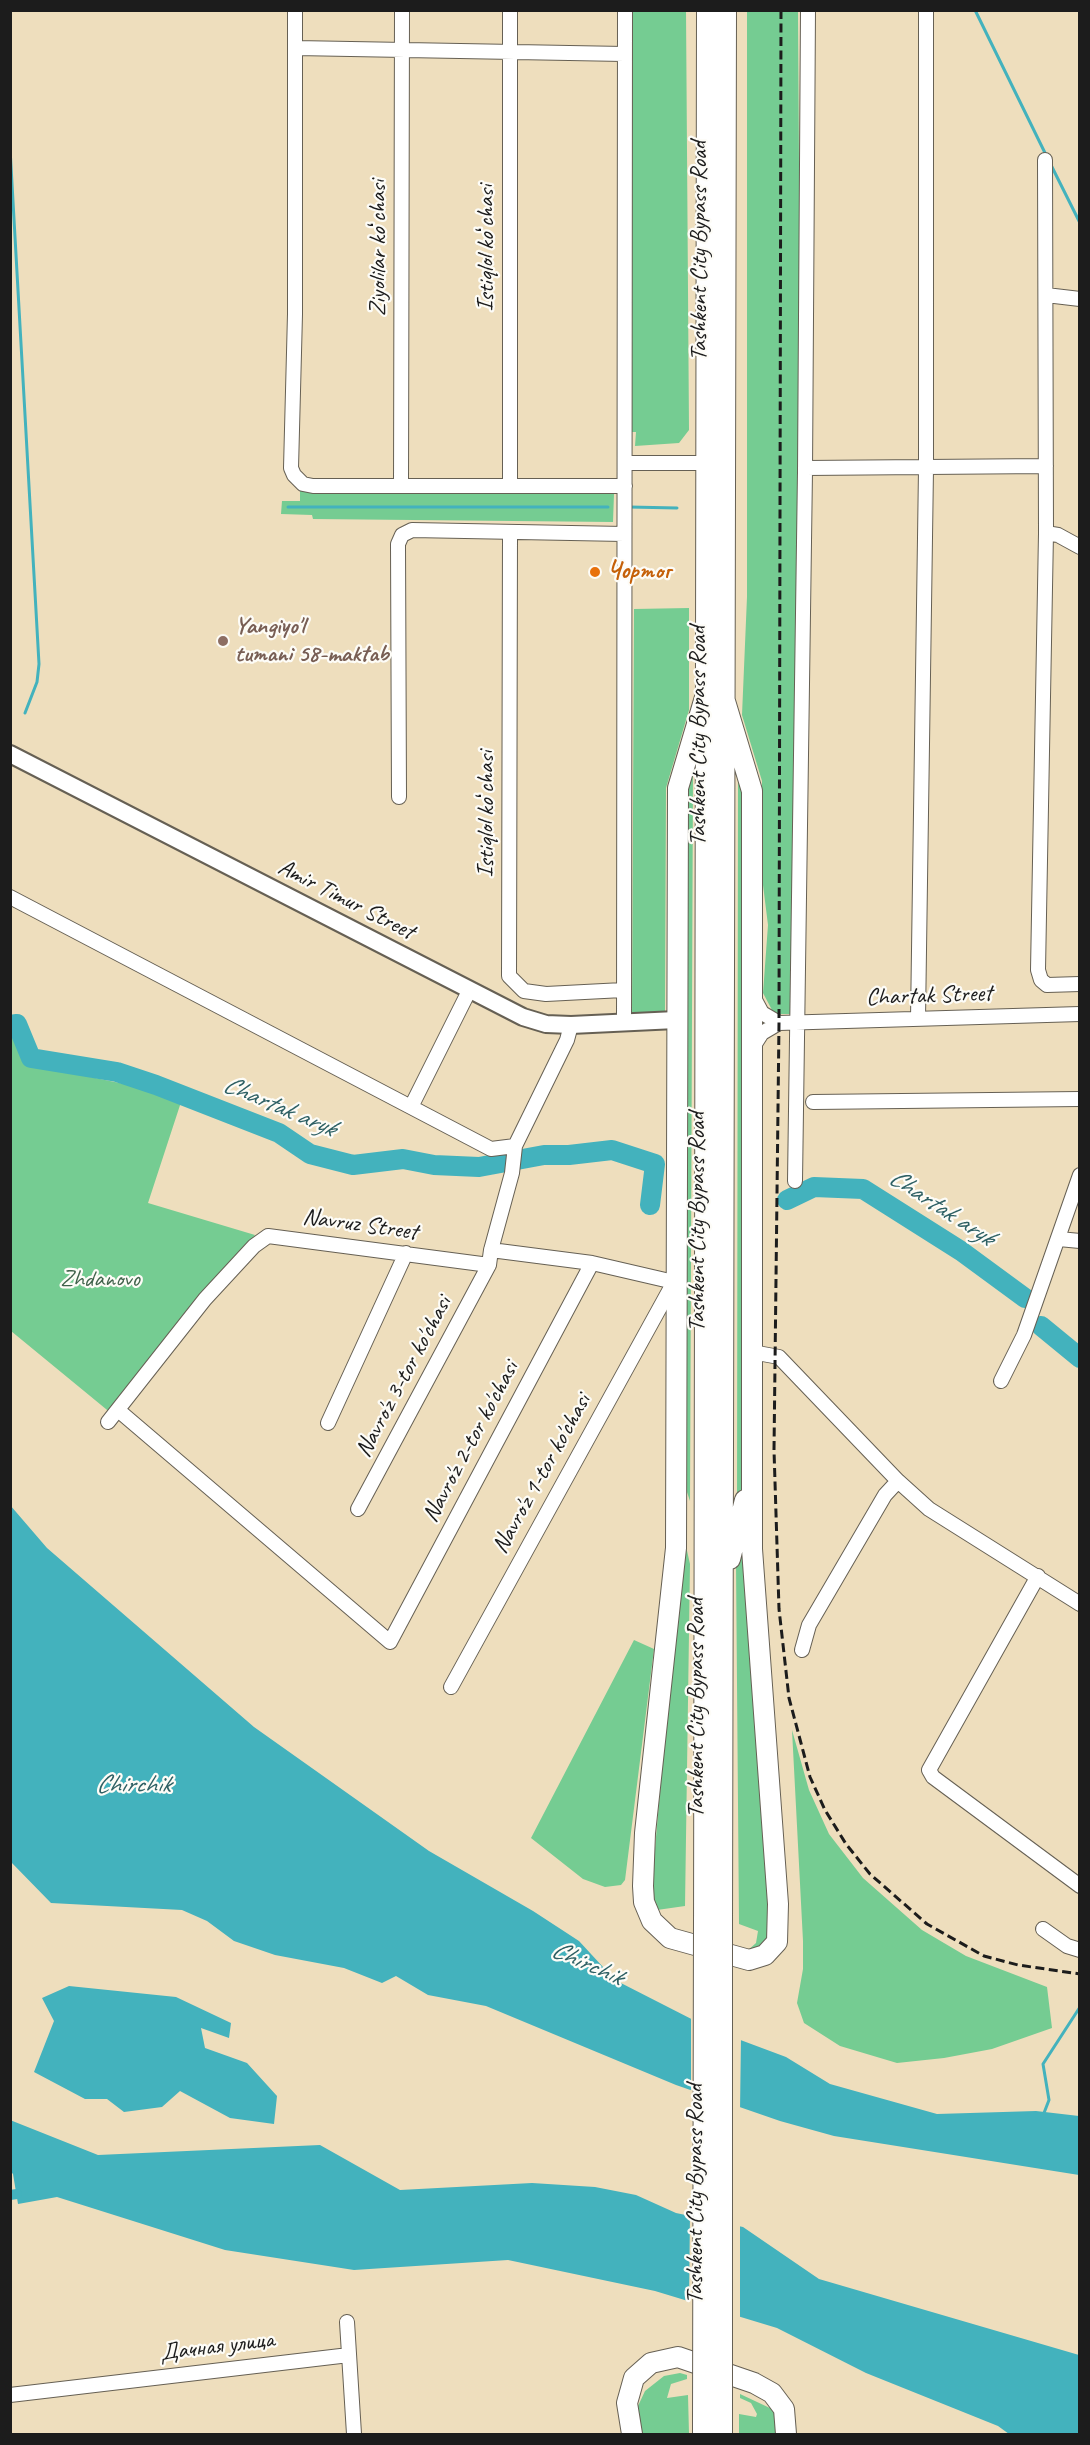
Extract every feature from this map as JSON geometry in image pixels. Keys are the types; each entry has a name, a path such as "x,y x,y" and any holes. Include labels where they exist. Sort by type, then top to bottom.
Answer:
{"highway":[{"name":"Tashkent City Bypass Road","path":"707,10 706,463 715,696 712,2426"},
{"name":"Tashkent City Bypass Road","path":"715,696 726,463 726,10"},
{"path":"706,463 717,458 726,463"},
{"path":"715,696 752,791 752,1549 779,1937 775,1946 765,1955 749,1960 670,1938 652,1921 644,1902 645,1833 675,1567 674,1282 678,788 715,696"},
{"path":"675,1473 714,1588"},
{"path":"714,1588 752,1474"},
{"path":"632,2434 627,2403 634,2378 651,2363 678,2357 754,2383 772,2393 784,2409 786,2434"}],"main road":[{"name":"Amir Timur Street","path":"10,754 469,991 531,1020 571,1025 676,1020"}],"street":[{"path":"296,10 295,314 291,468 297,479 308,485 625,486"},
{"name":"Ziyolilar koʻchasi","path":"401,486 402,10"},
{"name":"Istiqlol koʻchasi","path":"510,10 510,486"},
{"path":"624,1023 625,10"},
{"path":"795,1180 805,468 808,10"},
{"path":"918,1019 926,469 926,10"},
{"path":"296,48 624,54"},
{"path":"1045,160 1046,533 1038,970 1041,980 1047,985 1080,984"},
{"path":"1046,295 1080,299"},
{"path":"625,463 706,463"},
{"path":"805,468 926,469 1046,466"},
{"path":"399,797 398,544 402,535 412,530 624,534"},
{"name":"Istiqlol koʻchasi","path":"510,532 509,976 524,991 546,994 623,990"},
{"path":"1046,533 1058,535 1080,547"},
{"path":"10,897 412,1105 491,1149 514,1149"},
{"path":"752,990 758,1008 779,1023 758,1037 752,1055"},
{"path":"412,1105 469,991"},
{"name":"Chartak Street","path":"779,1023 1080,1014"},
{"path":"489,1265 512,1173 514,1149 567,1040 571,1025"},
{"path":"813,1102 1080,1099"},
{"path":"1001,1381 1024,1335 1080,1175"},
{"name":"Navruz Street","path":"108,1422 205,1299 268,1236 489,1265"},
{"path":"1059,1239 1080,1241"},
{"path":"492,1250 592,1263 674,1282"},
{"path":"328,1423 406,1254"},
{"name":"Navro'z 2-tor ko'chasi","path":"118,1410 390,1642 592,1263"},
{"name":"Navro'z 3-tor ko'chasi","path":"358,1509 489,1265"},
{"name":"Navro'z 1-tor ko'chasi","path":"451,1687 674,1282"},
{"path":"752,1352 779,1357 898,1481 929,1509 1080,1604"},
{"path":"802,1650 809,1625 885,1495 898,1481"},
{"path":"1038,1576 929,1770 933,1777 1080,1886"},
{"path":"1043,1929 1067,1946 1080,1950"},
{"path":"346,2322 354,2434"},
{"name":"Дачная улица","path":"10,2395 349,2355"}],"green space":[{"path":"629,11 686,11 689,430 679,443 635,446 636,432 629,432"},
{"path":"747,11 798,11 801,468 793,1014 777,1014 772,1010 763,993 768,925 762,877 762,781 742,715 747,597"},
{"path":"300,491 614,494 613,522 313,519 312,515 281,514 282,501 300,501"},
{"path":"689,608 689,710 666,788 665,1012 632,1013 634,609"},
{"path":"738,767 747,793 744,1484 737,1504"},
{"path":"693,770 690,1501 681,1474 685,788"},
{"name":"Zhdanovo","path":"10,1031 16,1032 27,1064 183,1096 148,1203 255,1235 112,1414 11,1331"},
{"path":"683,1533 690,1564 685,1906 657,1910 652,1901 652,1882"},
{"path":"746,1534 771,1935 765,1946 746,1952 756,1943 758,1931 739,1924 736,1563"},
{"path":"634,1640 654,1649 625,1880 621,1885 605,1887 583,1879 531,1838"},
{"path":"792,1730 809,1790 829,1834 863,1878 922,1930 966,1956 1047,1987 1052,2028 992,2049 944,2058 897,2063 840,2046 804,2023 797,2003 803,1969 803,1941"},
{"path":"680,2373 687,2375 687,2379 671,2384 667,2398 688,2395 689,2434 642,2434 638,2406 645,2391 664,2376"},
{"path":"740,2394 772,2409 779,2434 739,2434 739,2414 756,2417 757,2414 751,2403 740,2398"}],"water":[{"name":"Chirchik","path":"10,1505 47,1548 254,1727 429,1851 533,1911 579,1941 615,1980 711,2029 786,2057 830,2084 937,2114 1036,2111 1079,2116 1079,2175 834,2136 780,2121 676,2085 486,2006 428,1995 396,1976 382,1983 344,1968 275,1955 234,1941 207,1921 182,1910 51,1903 11,1862"},
{"path":"69,1986 176,1997 231,2023 229,2038 201,2028 205,2048 247,2063 277,2096 274,2124 230,2118 180,2091 162,2107 124,2112 107,2099 85,2099 34,2072 54,2021 42,1998"},
{"path":"10,2120 98,2155 320,2145 400,2190 532,2183 595,2187 636,2195 676,2213 743,2227 819,2279 1079,2355 1079,2434 1009,2434 998,2426 866,2373 777,2328 655,2291 508,2260 354,2270 225,2250 57,2197 18,2204 11,2172"}],"pier":[{"path":"691,2016 741,2037 740,2111 691,2093"},
{"path":"690,2213 740,2223 740,2319 689,2304"}],"waterway":[{"path":"975,10 1047,157"},
{"path":"10,148 39,664 37,682 25,713"},
{"path":"1050,163 1080,223"},
{"path":"288,507 608,507"},
{"path":"629,507 677,508"},
{"name":"Chartak aryk","path":"10,1025 17,1024 31,1058 117,1072 156,1085 279,1133 310,1154 353,1165 403,1159 434,1165 479,1167 544,1155 569,1155 612,1150 655,1164 650,1205"},
{"name":"Chartak aryk","path":"787,1200 814,1187 863,1189 961,1251 1025,1298"},
{"name":"Chartak aryk","path":"1041,1326 1080,1358"},
{"path":"1044,2113 1049,2100 1043,2064 1080,2007"},
{"path":"10,2195 17,2194"}],"railway":[{"path":"781,10 779,1023 774,1450 779,1609 789,1698 810,1777 825,1810 846,1844 870,1874 927,1924 984,1956 1018,1965 1080,1974"}],"place":[{"name":"Чортог","path":"595,572"},
{"name":"Yangiyo'l tumani 58-maktab","path":"223,641"}]}
